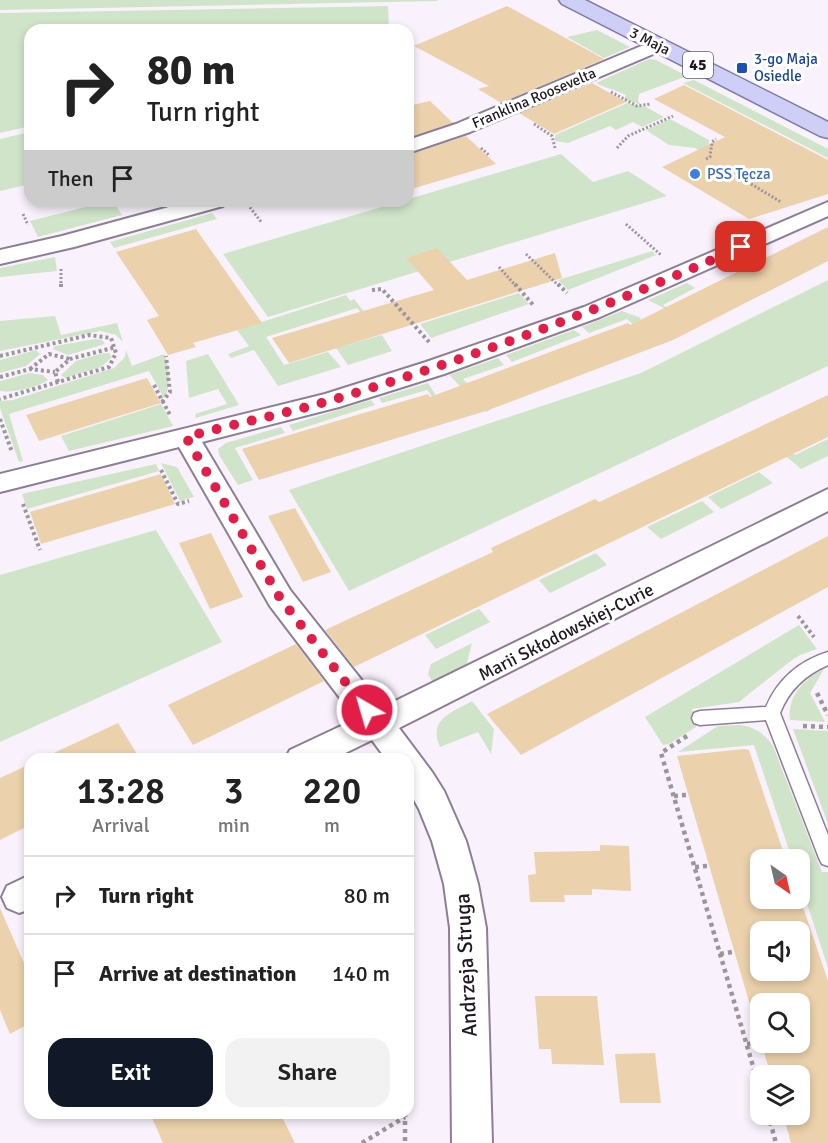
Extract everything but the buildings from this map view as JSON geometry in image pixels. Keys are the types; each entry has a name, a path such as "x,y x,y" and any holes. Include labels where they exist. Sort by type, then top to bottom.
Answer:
{"main road":[{"name":"3 Maja","path":"569,0 828,131"}],"street":[{"name":"Franklina Roosevelta","path":"414,145 463,128 658,45"},
{"path":"0,257 63,243 193,207"},
{"path":"0,483 179,428 330,401 524,337 619,300 828,207"},
{"path":"179,428 280,598 400,753"},
{"name":"Marii Skłodowskiej-Curie","path":"314,753 528,651 828,499"},
{"name":"Andrzeja Struga","path":"414,772 441,818 454,851 464,892 468,928 472,1143"}],"lane":[{"path":"828,658 807,667 789,680 778,696 772,713 828,858"},
{"path":"700,718 772,713"}],"path":[{"path":"602,87 631,104 643,106 651,104"},
{"path":"617,148 628,136 673,116"},
{"path":"526,119 552,136 555,148"},
{"path":"706,159 710,157 712,142 716,140"},
{"path":"750,184 785,205"},
{"path":"250,207 262,223"},
{"path":"626,224 661,256"},
{"path":"526,254 567,294"},
{"path":"499,267 535,306"},
{"path":"372,290 382,289 429,343"},
{"path":"0,356 89,335 103,335 111,338 116,347 117,358 109,367 0,399"},
{"path":"45,346 49,354"},
{"path":"0,377 30,369 55,372 70,359 116,347"},
{"path":"49,354 70,359"},
{"path":"30,369 49,354"},
{"path":"162,402 170,392 166,356"},
{"path":"55,372 58,382"},
{"path":"154,385 179,428"},
{"path":"0,419 14,457"},
{"path":"160,468 178,504 193,499"},
{"path":"22,502 40,550"},
{"path":"820,686 816,694 828,716"},
{"path":"700,718 699,729 661,753 753,1065"},
{"path":"674,796 686,795"},
{"path":"695,867 706,866"},
{"path":"720,954 732,952"},
{"path":"362,1143 399,1119"},
{"path":"405,1119 405,1143"},
{"path":"771,1125 776,1143"}],"green space":[{"path":"0,0 437,0 437,1 0,10"},
{"path":"388,6 389,24 24,24 24,127 0,133 0,13"},
{"path":"597,30 630,47 604,58 567,37"},
{"path":"649,59 656,60 687,76 639,94 638,101 641,105 624,99 626,95 596,83"},
{"path":"694,80 828,149 828,158 683,83"},
{"path":"627,103 646,107 664,117 642,127 633,122 616,130 610,126 568,143 555,141 555,135"},
{"path":"670,119 709,140 708,156 695,148 669,145 646,130"},
{"path":"24,133 24,185 0,191 0,139"},
{"path":"561,154 593,182 628,171 667,196 268,317 223,254 382,207 414,207 414,197"},
{"path":"85,207 117,207 122,215 38,237 30,221"},
{"path":"212,213 217,219 114,248 110,242"},
{"path":"652,251 656,255 568,290 558,280"},
{"path":"55,257 57,271 0,277 0,268"},
{"path":"828,280 828,366 349,591 289,490 641,373"},
{"path":"687,283 695,288 663,305 695,328 670,311 648,300"},
{"path":"519,293 529,304 431,338 420,324"},
{"path":"346,295 350,301 354,299 380,332 378,333 357,308 266,337 284,365 328,352 341,367 278,386 254,350 231,358 228,354 249,346 237,330"},
{"path":"622,311 641,318 638,324 655,344 627,319 589,333 582,327"},
{"path":"55,316 61,335 117,323 123,342 116,335 100,331 0,351 0,321"},
{"path":"574,330 581,335 512,362 506,355"},
{"path":"382,335 392,351 348,365 336,348"},
{"path":"95,339 102,340 105,344 68,355 53,349 55,346"},
{"path":"36,350 40,354 26,366 0,373 0,360"},
{"path":"126,350 132,366 164,354 169,377 168,389 164,398 149,371 9,414 23,461 19,462 0,408 0,401 13,400 114,368 125,357"},
{"path":"109,353 112,357 101,367 65,378 61,375 76,361"},
{"path":"208,354 239,405 196,418 195,414 227,404 218,389 189,398 186,361"},
{"path":"498,358 504,365 463,379 490,410 486,412 449,375"},
{"path":"30,373 43,375 48,380 25,389 0,391 0,381"},
{"path":"428,383 452,421 450,422 427,390 382,403 379,398"},
{"path":"371,400 375,405 293,431 289,425"},
{"path":"161,404 173,426 69,451 61,436"},
{"path":"281,427 285,433 235,448 253,480 238,485 219,455 218,449 226,443"},
{"path":"773,437 795,455 828,439 828,456 801,469 781,452"},
{"path":"161,463 177,467 194,497 180,501"},
{"path":"156,464 159,471 27,509 22,494"},
{"path":"759,472 773,483 721,509 708,497"},
{"path":"702,501 714,512 661,539 647,527"},
{"path":"156,530 222,642 0,742 0,575"},
{"path":"596,553 607,565 550,593 539,580"},
{"path":"479,609 490,622 436,649 425,635"},
{"path":"799,625 817,649 800,655 788,663 739,702 692,709 696,727 669,744 663,745 645,717"},
{"path":"472,643 465,671 432,681 428,674 431,664"},
{"path":"824,669 810,693 825,722 790,720 791,703 798,689"},
{"path":"472,701 494,729 491,754 478,732 440,747 437,737 439,723 449,713"},
{"path":"718,726 750,727 759,731 773,746 822,872 828,872 828,968 809,909 810,849 789,849 754,745 678,752"},
{"path":"793,729 828,731 828,824"}],"place":[{"name":"3-go Maja Osiedle","path":"742,68"},
{"name":"PSS Tęcza","path":"695,174"}],"route":[{"path":"367,710 280,598 186,437 330,401 455,361 592,312 741,247"}]}
